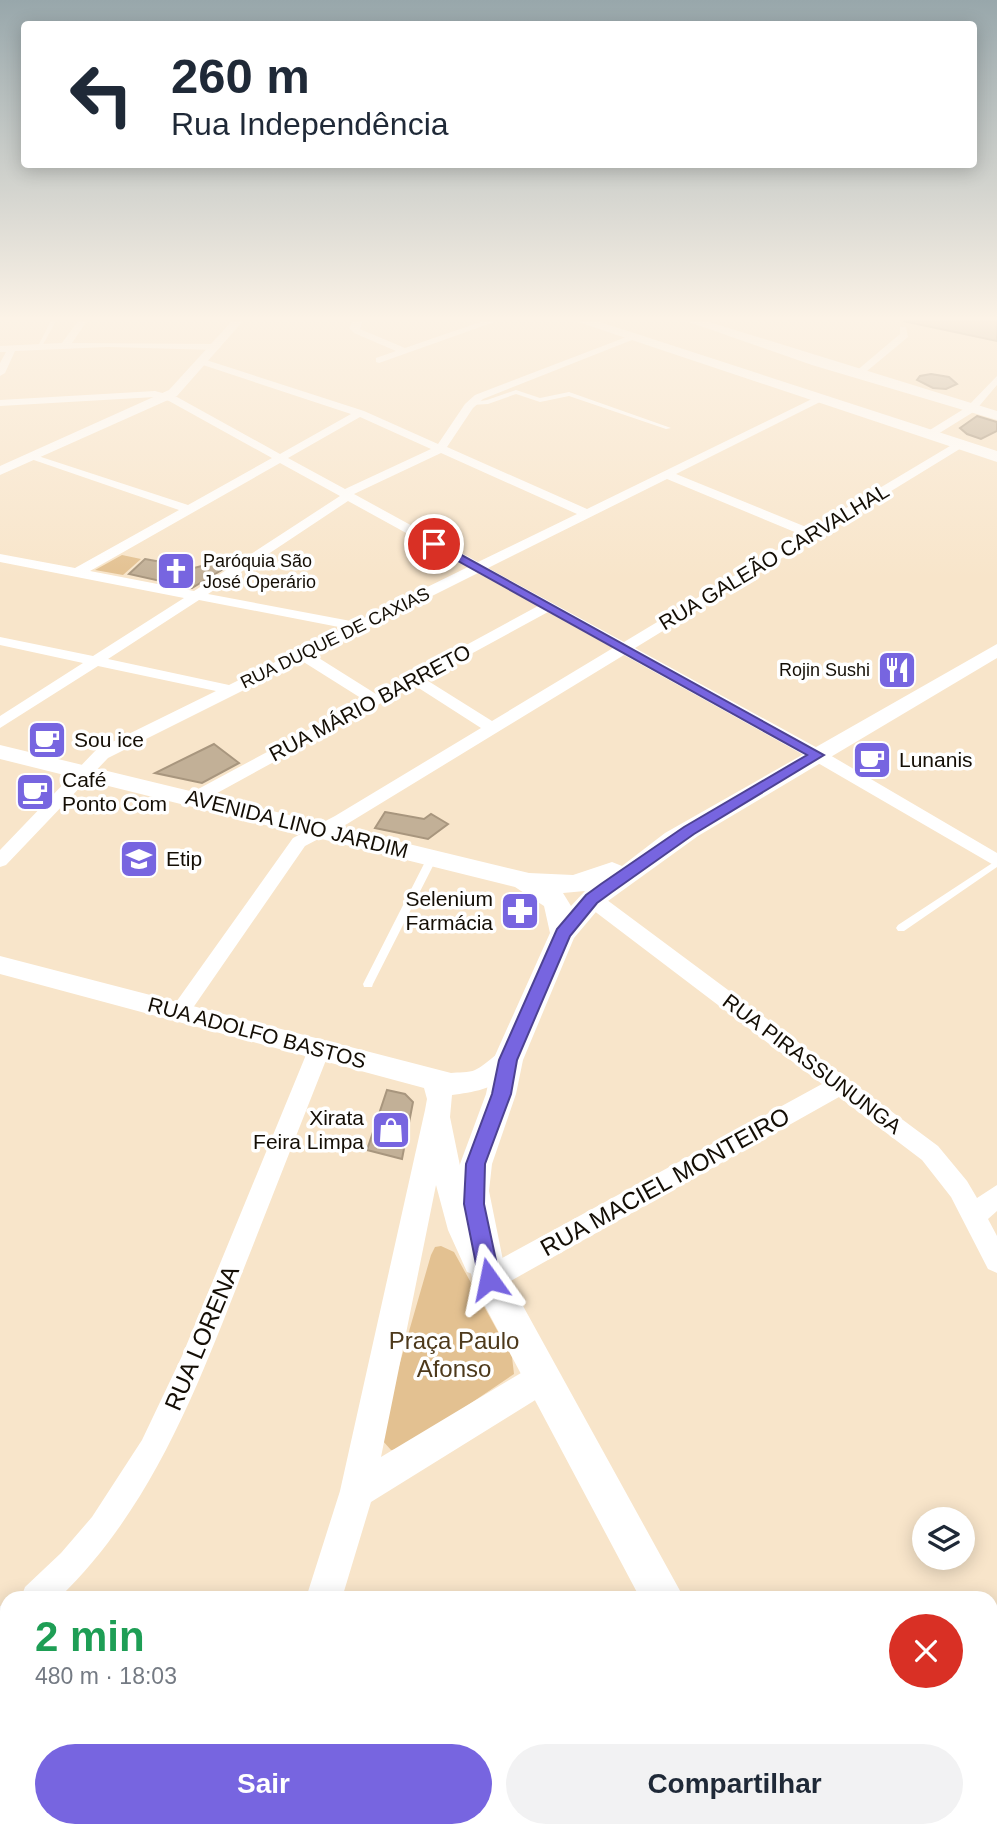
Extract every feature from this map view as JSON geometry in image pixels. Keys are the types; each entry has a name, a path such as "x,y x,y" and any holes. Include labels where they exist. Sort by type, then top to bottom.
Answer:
{"main road":[{"path":"842,407 997,457"},
{"path":"964,407 997,416"},
{"path":"523,880 562,886 587,883 689,831 997,650"},
{"name":"AVENIDA LINO JARDIM","path":"0,752 523,880 556,900 561,911 563,933"},
{"path":"659,1591 489,1279 474,1204 473,1176 479,1151 501,1094 508,1060 563,933 592,899 689,831"}],"street":[{"path":"0,471 143,407"},
{"path":"186,407 817,755 997,862"},
{"path":"341,407 588,514"},
{"path":"0,723 341,502 351,490 440,449 468,407"},
{"name":"RUA DUQUE DE CAXIAS","path":"0,861 102,754 803,407"},
{"path":"929,435 973,407"},
{"path":"77,573 360,413"},
{"name":"RUA GALEÃO CARVALHAL","path":"179,1013 299,842 959,445"},
{"path":"31,457 187,509"},
{"path":"668,475 811,534"},
{"path":"0,558 359,627"},
{"name":"RUA MÁRIO BARRETO","path":"193,799 547,607"},
{"path":"0,641 231,690"},
{"path":"302,654 375,700"},
{"path":"414,679 492,727"},
{"name":"RUA PIRASSUNUNGA","path":"592,899 930,1153 959,1189 997,1261"},
{"name":"RUA ADOLFO BASTOS","path":"0,964 319,1050 437,1096 491,1076 508,1060"},
{"name":"RUA LORENA","path":"45,1591 61,1577 116,1513 156,1446 189,1374 319,1050"},
{"name":"RUA MACIEL MONTEIRO","path":"489,1279 841,1085"},
{"path":"437,1096 455,1210 473,1253 489,1279"},
{"path":"326,1591 358,1490 437,1096"},
{"path":"974,1216 997,1196"},
{"path":"358,1490 542,1378"}],"lane":[{"path":"606,407 668,428"},
{"path":"368,984 432,858"},
{"path":"901,928 997,862"}],"green space":[{"path":"122,555 141,559 123,575 95,570"},
{"name":"Praça Paulo Afonso","path":"441,1246 454,1252 512,1357 514,1374 403,1449 391,1450 382,1440 380,1432 431,1255 435,1247"}],"building":[{"path":"977,416 997,422 997,431 981,439 960,428"},
{"name":"Paróquia São José Operário","path":"145,559 194,568 217,562 230,565 192,588 129,574"},
{"path":"214,744 239,763 202,783 155,773"},
{"path":"385,812 424,819 431,814 448,824 428,839 375,828"},
{"name":"Xirata Feira Limpa","path":"387,1090 405,1094 413,1102 402,1159 367,1150"}],"place":[{"name":"Paróquia São José Operário","path":"176,571"},
{"name":"Rojin Sushi","path":"897,670"},
{"name":"Sou ice","path":"47,740"},
{"name":"Lunanis","path":"872,760"},
{"name":"Café Ponto Com","path":"35,792"},
{"name":"Etip","path":"139,859"},
{"name":"Selenium Farmácia","path":"520,911"},
{"name":"Xirata Feira Limpa","path":"391,1130"}],"route":[{"path":"434,544 817,755 689,831 606,888 592,899 563,933 508,1060 501,1094 475,1164 474,1204 489,1279"}]}
